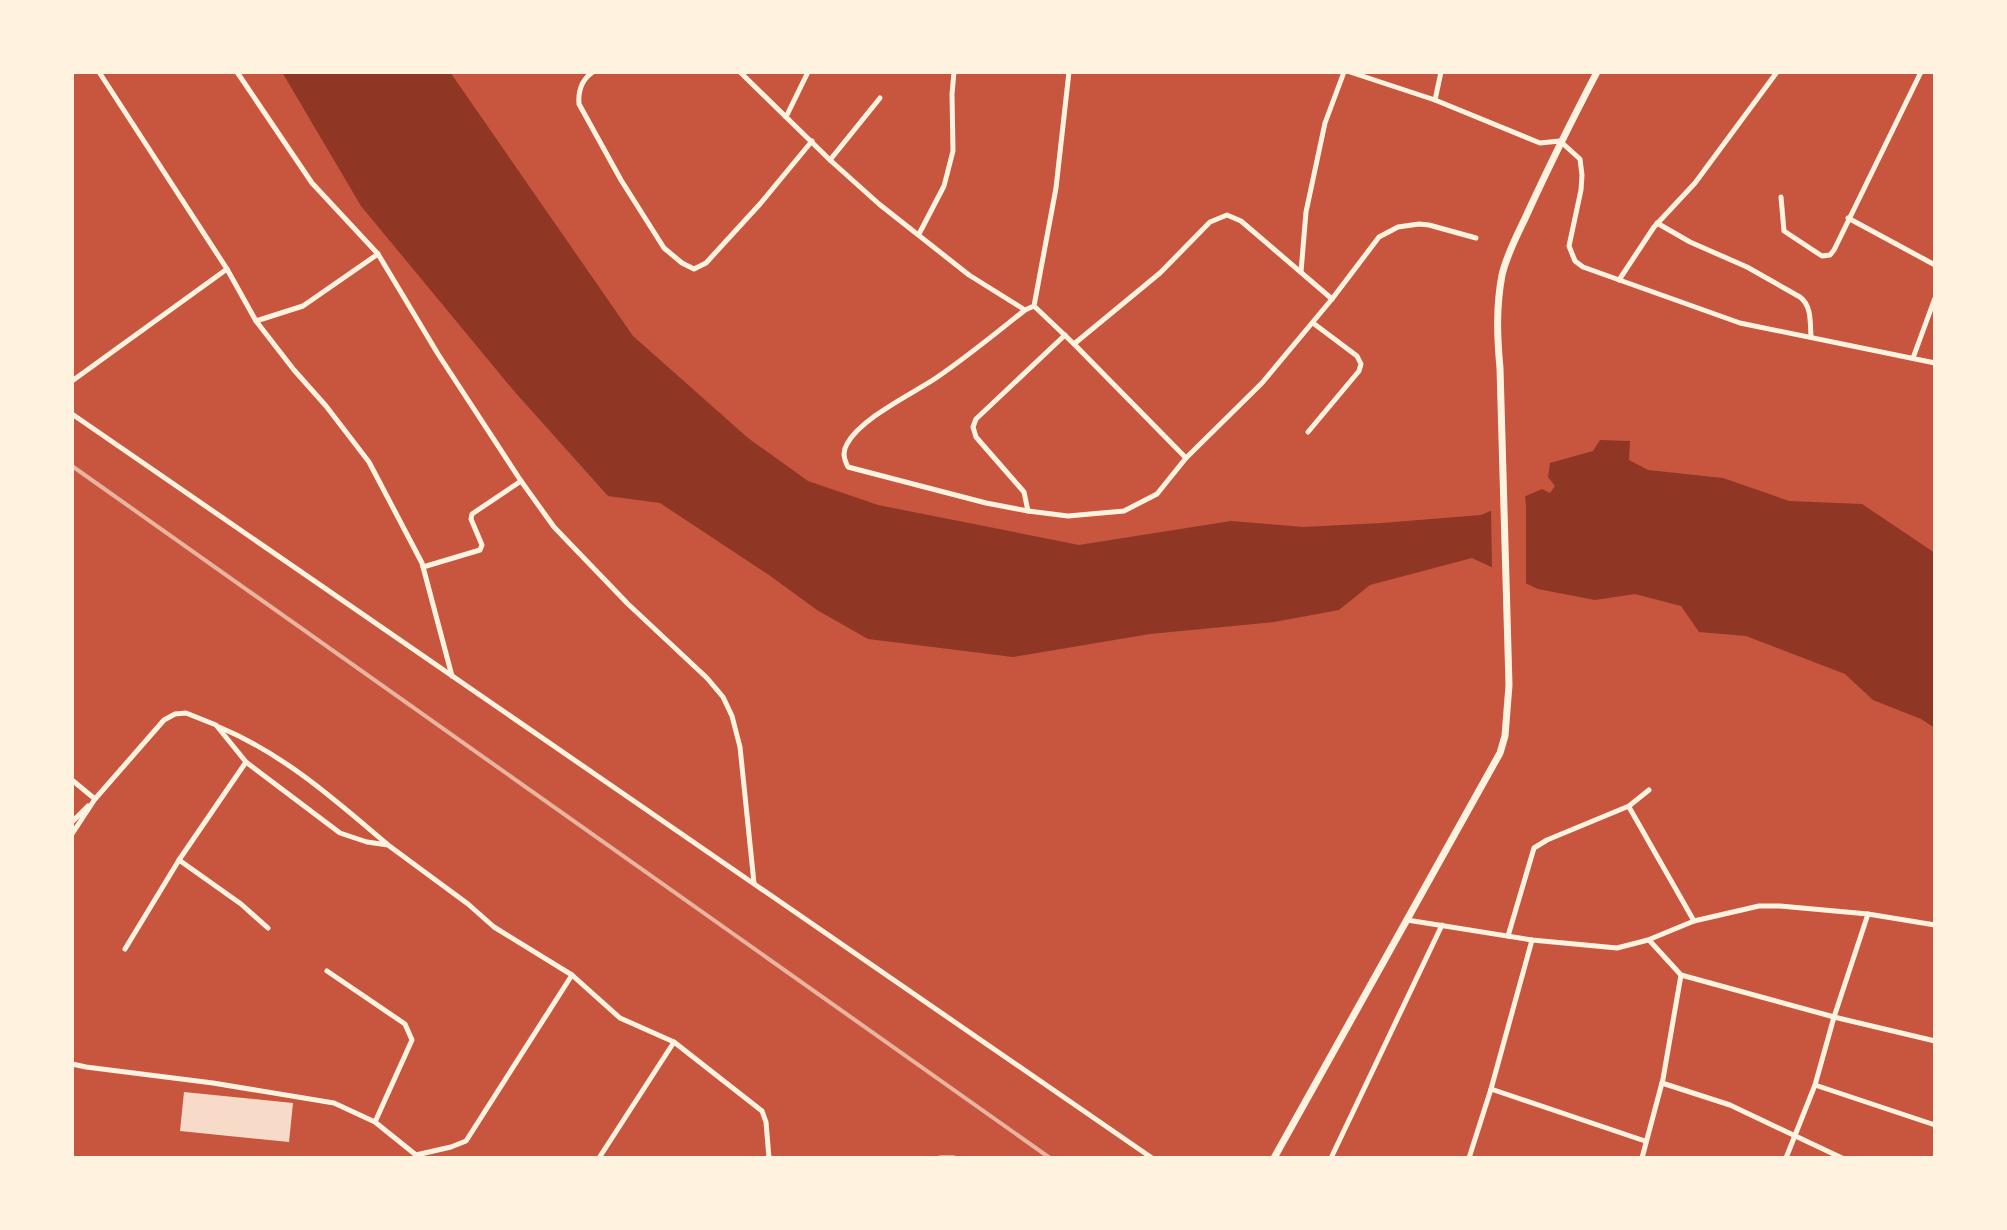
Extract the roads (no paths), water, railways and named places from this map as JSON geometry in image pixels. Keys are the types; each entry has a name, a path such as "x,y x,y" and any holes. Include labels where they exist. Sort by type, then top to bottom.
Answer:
{"main road":[{"path":"1274,1158 1500,753 1505,736 1509,685 1497,306 1503,271 1511,249 1560,141 1597,72"}],"street":[{"path":"99,72 227,269 256,321 369,462 423,567 452,677"},
{"path":"237,72 312,183 378,254 438,354 554,527 723,697 732,716 740,747 754,884"},
{"path":"593,72 578,91 579,104 621,180 664,248 694,269 706,263 812,141"},
{"path":"740,72 879,204 969,275 1025,310"},
{"path":"786,117 808,72"},
{"path":"919,234 944,186 953,151 954,72"},
{"path":"1034,306 1056,188 1069,72"},
{"path":"1301,273 1306,212 1321,137 1344,72"},
{"path":"1350,72 1435,100 1540,143 1560,141 1580,159 1581,190 1569,239 1571,254 1583,267 1740,323 1935,363"},
{"path":"1435,100 1441,72"},
{"path":"1619,280 1657,223 1695,183 1777,72"},
{"path":"1781,197 1784,231 1822,256 1830,255 1921,72"},
{"path":"830,160 880,98"},
{"path":"1074,344 1160,273 1210,222 1227,215 1241,221 1332,299"},
{"path":"1848,218 1935,265"},
{"path":"1657,223 1690,242 1747,267 1806,301 1811,337"},
{"path":"1034,306 936,378 883,410 859,430 846,444 843,458 848,467 1028,511 1068,516 1124,511 1157,494 1186,458 1262,383 1379,237 1398,227 1419,224 1476,238"},
{"path":"256,321 303,306 378,254"},
{"path":"72,381 227,269"},
{"path":"1913,358 1935,298"},
{"path":"1034,306 1186,458"},
{"path":"1308,432 1359,371 1361,364 1357,356 1313,323"},
{"path":"1028,511 1024,492 976,437 973,427 976,419 1065,335"},
{"path":"72,414 1152,1158"},
{"path":"423,567 480,550 482,545 471,519 473,512 521,481"},
{"path":"72,822 164,720 175,714 186,713 237,734 308,778 494,927 572,975 620,1018 674,1042 762,1111 769,1158"},
{"path":"215,725 246,762 340,833 388,845"},
{"path":"125,949 179,860 246,762"},
{"path":"72,780 95,799"},
{"path":"1508,936 1534,848 1629,806 1649,790"},
{"path":"72,834 95,799"},
{"path":"1629,806 1694,921"},
{"path":"179,860 241,904 268,928"},
{"path":"1407,920 1532,940 1617,948 1631,946 1694,921 1759,906 1868,914 1935,925"},
{"path":"1786,1158 1815,1085 1868,914"},
{"path":"1331,1158 1442,925"},
{"path":"1469,1158 1532,940"},
{"path":"1648,940 1681,975 1935,1041"},
{"path":"327,971 405,1024 411,1036 412,1040 375,1122"},
{"path":"72,1064 334,1103 375,1122 417,1157 466,1141 572,975"},
{"path":"1642,1158 1662,1083 1681,975"},
{"path":"599,1158 674,1042"},
{"path":"1662,1083 1730,1105 1842,1158"},
{"path":"1815,1085 1935,1125"},
{"path":"1491,1089 1645,1141"},
{"path":"940,1158 954,1158"}],"railway":[{"path":"72,466 1050,1158"}]}
